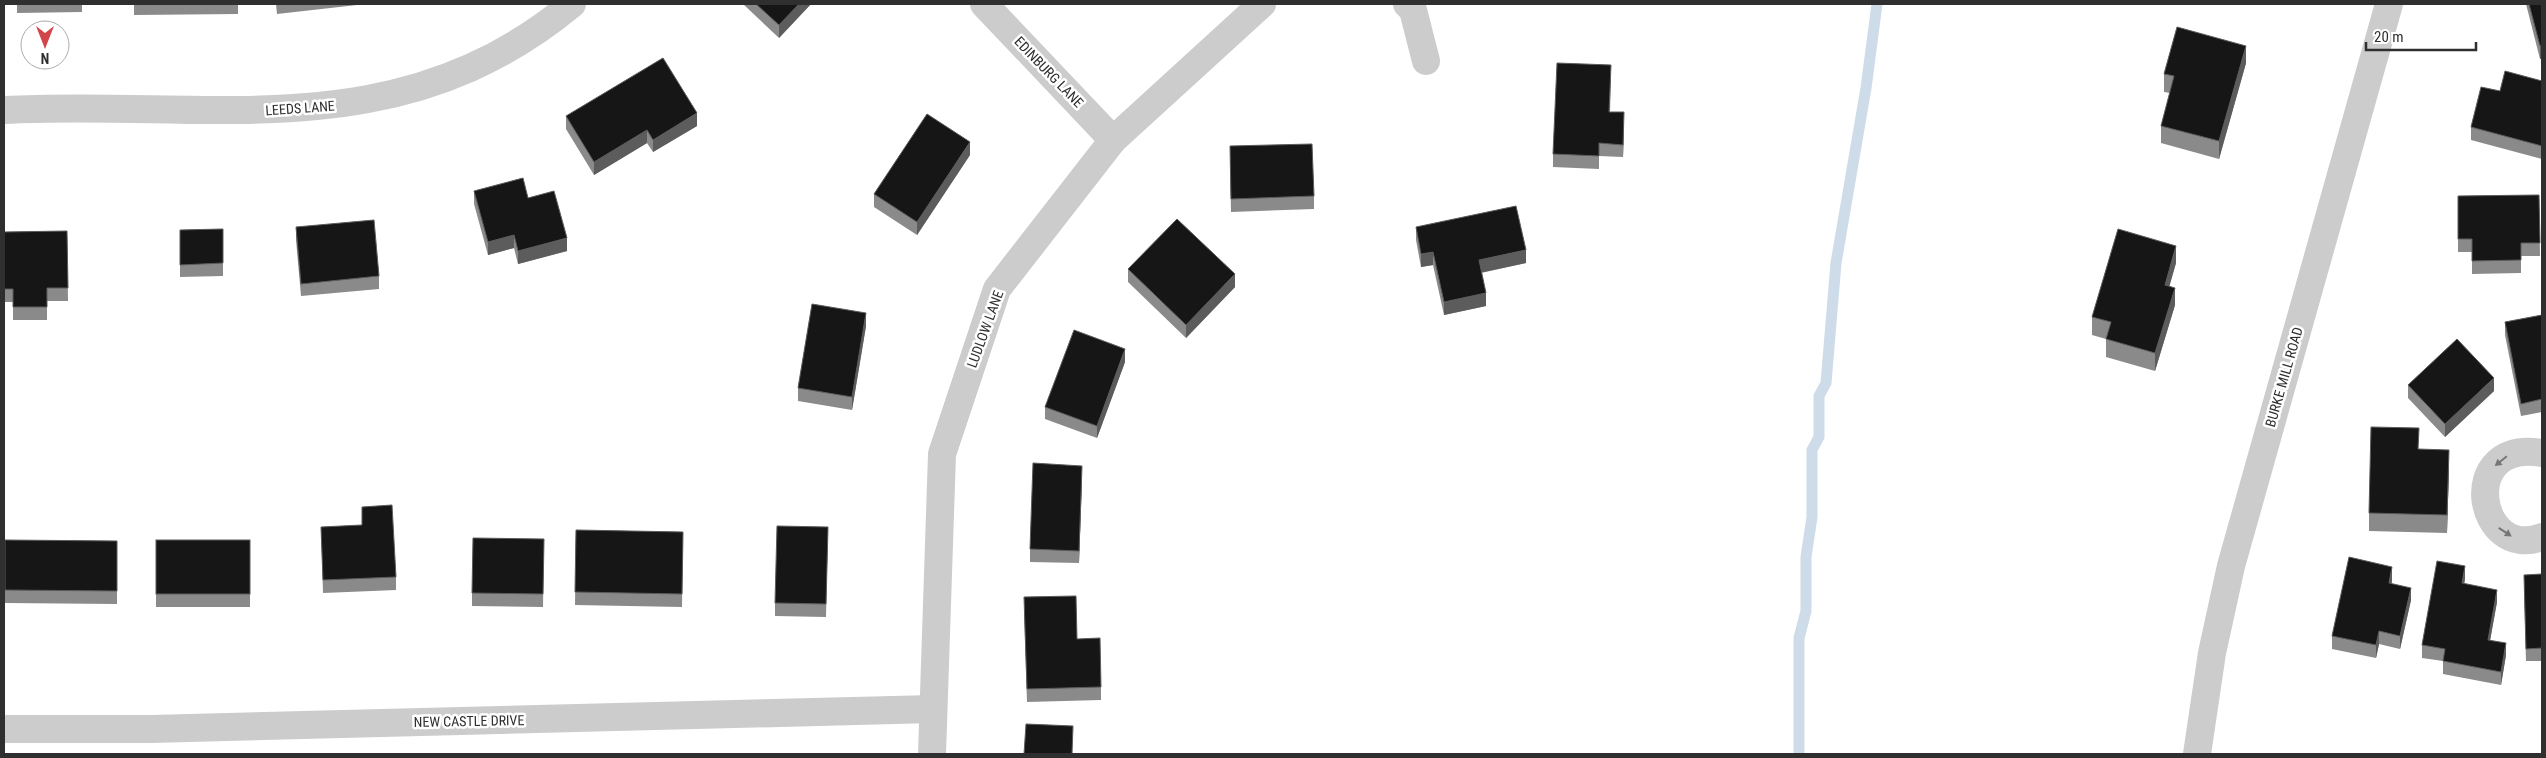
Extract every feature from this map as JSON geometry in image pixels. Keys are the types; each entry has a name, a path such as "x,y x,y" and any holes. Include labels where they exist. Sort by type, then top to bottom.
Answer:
{"street":[{"name":"LEEDS LANE","path":"4,110 256,111 339,105 388,96 453,76 499,54 555,18 572,4"},
{"name":"EDINBURG LANE","path":"984,4 1113,140"},
{"name":"LUDLOW LANE","path":"932,754 942,454 997,289 1113,140 1262,4"},
{"path":"1407,4 1413,10 1426,61"},
{"name":"BURKE MILL ROAD","path":"2197,754 2212,653 2231,566 2389,4"},
{"path":"2542,453 2528,450 2513,453 2500,460 2490,471 2485,485 2484,500 2488,514 2496,527 2509,536 2524,540 2542,538"},
{"name":"NEW CASTLE DRIVE","path":"4,729 151,729 933,709"}],"building":[{"path":"756,4 799,4 779,25"},
{"path":"2529,4 2542,4 2542,45 2540,46"},
{"path":"2177,27 2246,46 2219,141 2161,126 2174,76 2164,74"},
{"path":"663,58 697,113 653,140 647,130 594,162 566,116"},
{"path":"1557,63 1611,65 1609,112 1624,112 1623,145 1599,143 1599,156 1553,154"},
{"path":"2505,71 2542,81 2542,146 2471,127 2481,87 2500,91"},
{"path":"927,114 970,142 917,222 874,194"},
{"path":"1312,144 1314,196 1231,199 1230,146"},
{"path":"523,178 528,198 554,191 567,238 518,251 514,235 488,242 474,191"},
{"path":"2539,195 2540,243 2521,243 2521,260 2472,261 2472,239 2458,239 2458,196"},
{"path":"1516,206 1526,250 1479,260 1486,293 1444,302 1433,252 1421,254 1416,227"},
{"path":"1177,219 1235,274 1186,325 1128,269"},
{"path":"374,220 379,276 301,284 296,227"},
{"path":"223,229 223,263 180,265 180,230"},
{"path":"2118,229 2176,246 2165,285 2175,288 2155,353 2106,339 2111,322 2092,317"},
{"path":"67,231 68,288 47,288 47,307 13,307 13,289 4,289 4,232"},
{"path":"812,304 866,313 852,397 798,388"},
{"path":"2542,315 2542,399 2521,404 2505,322"},
{"path":"1074,330 1125,349 1097,426 1045,407"},
{"path":"2457,339 2494,378 2445,424 2408,385"},
{"path":"2371,427 2419,428 2418,449 2449,450 2447,515 2369,513"},
{"path":"1033,463 1082,466 1079,551 1030,549"},
{"path":"392,505 396,577 323,580 321,527 362,525 362,507"},
{"path":"777,526 828,527 826,604 775,603"},
{"path":"576,530 683,532 682,594 575,592"},
{"path":"473,538 544,539 543,594 472,593"},
{"path":"5,540 117,541 117,591 5,590"},
{"path":"156,540 250,540 250,594 156,594"},
{"path":"2349,557 2392,567 2389,583 2411,588 2400,636 2379,631 2376,645 2332,636"},
{"path":"2437,561 2465,566 2462,583 2497,590 2488,640 2506,643 2501,672 2443,661 2445,649 2422,645"},
{"path":"2542,574 2542,648 2526,649 2524,575"},
{"path":"1076,596 1077,639 1100,638 1101,687 1027,689 1024,597"},
{"path":"1026,724 1073,726 1072,754 1024,754"}],"waterway":[{"path":"1799,754 1799,638 1806,611 1806,557 1812,517 1812,450 1819,437 1819,396 1826,383 1836,263 1866,88 1877,4"}]}
